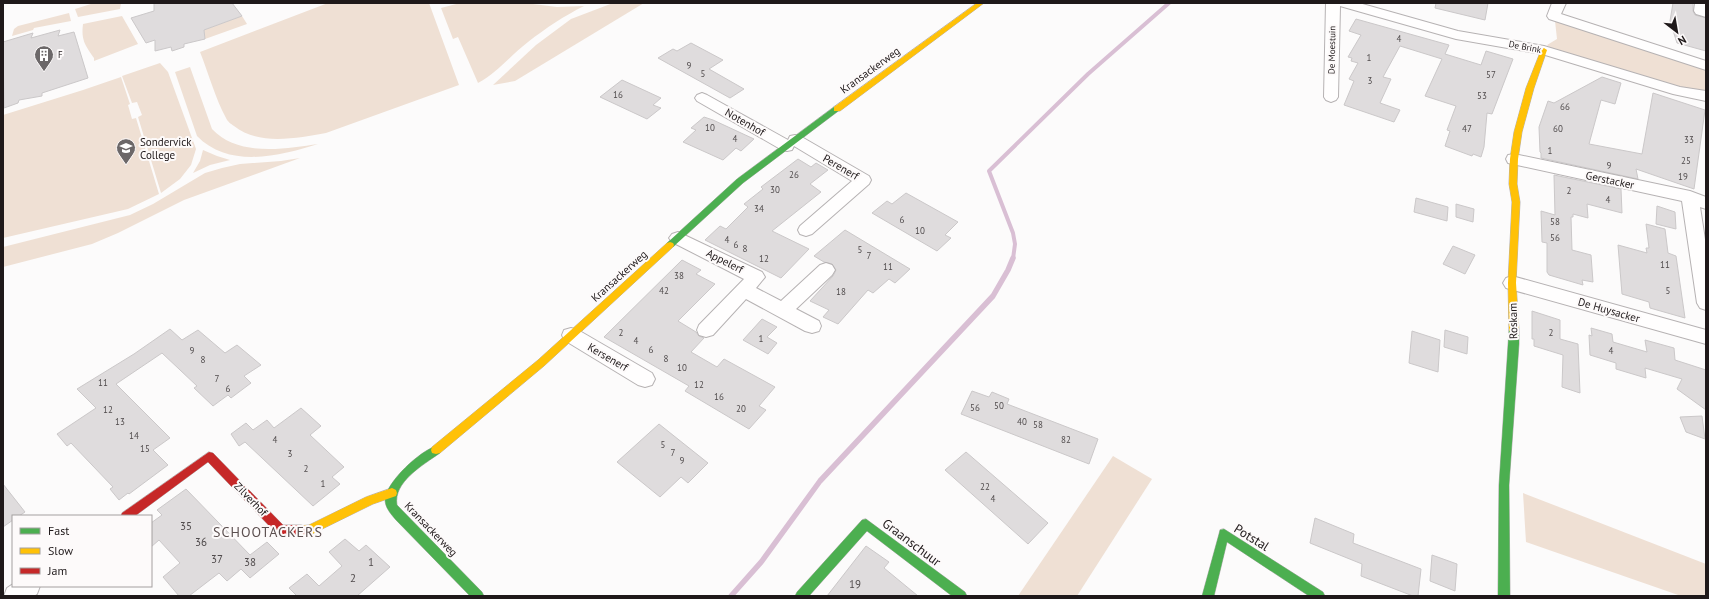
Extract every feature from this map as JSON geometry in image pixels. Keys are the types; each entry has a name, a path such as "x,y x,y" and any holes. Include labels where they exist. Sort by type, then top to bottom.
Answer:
{"street":[{"name":"Kransackerweg","path":"478,596 400,517 392,506 392,493 396,483 541,363 740,181 981,3"},
{"name":"De Moestuin","path":"1331,97 1334,3"},
{"name":"De Brink","path":"1344,3 1456,35 1544,50 1678,91 1706,96"},
{"path":"1702,3 1701,11 1706,12"},
{"path":"1557,9 1706,66"},
{"name":"Roskam","path":"1504,596 1504,485 1514,344 1512,282 1516,202 1513,184 1514,159 1518,132 1530,88 1544,50"},
{"name":"Notenhof","path":"702,98 791,143"},
{"name":"Perenerf","path":"791,143 863,180 806,230"},
{"name":"Gerstacker","path":"1514,159 1690,197 1706,203"},
{"path":"1690,197 1706,303"},
{"name":"Appelerf","path":"678,238 756,277 706,330"},
{"path":"783,310 826,270"},
{"name":"De Huysacker","path":"1512,282 1706,337"},
{"name":"Appelerf","path":"744,290 812,326"},
{"name":"Kersenerf","path":"571,336 645,379"},
{"name":"Zilverhof","path":"127,515 209,456 282,530 310,530 370,500 392,493"},
{"name":"Graanschuur","path":"800,596 866,524 961,596"},
{"name":"Potstal","path":"1208,596 1224,534 1319,596"},
{"path":"15,596 28,587"}],"shaded area":[{"path":"94,3 121,3 120,9 78,17 75,9"},
{"path":"328,3 429,3 459,85 326,133 315,135 278,139 266,138 244,132 230,123 219,103 200,52"},
{"path":"460,3 525,3 557,7 584,6 562,18 542,32 522,47 498,69 478,83 458,37 453,39 441,8"},
{"path":"613,3 644,3 515,81 493,85 536,45 571,19"},
{"path":"69,13 71,21 34,28 33,30 12,36 14,29 18,26"},
{"path":"122,16 138,44 94,61 94,58 86,46 83,38 83,24"},
{"path":"242,16 247,24 205,39 204,30"},
{"path":"1555,21 1706,68 1706,93 1686,90 1551,49 1547,45 1557,39"},
{"path":"160,63 168,72 196,149 191,165 180,179 161,193 138,117 142,115 137,102 132,103 122,76"},
{"path":"190,67 212,129 223,138 235,144 262,149 291,148 318,144 288,152 255,157 224,153 210,146 197,136 175,72"},
{"path":"121,77 130,104 128,105 132,119 136,118 159,194 128,209 3,238 3,115"},
{"path":"203,150 230,160 210,165 193,173 200,161"},
{"path":"300,158 184,200 118,233 92,244 3,267 3,247 130,215 153,204 205,173 240,164"},
{"path":"1113,456 1152,479 1077,596 1018,596"},
{"path":"1523,493 1706,564 1706,596 1681,596 1526,542"}],"building":[{"path":"154,3 232,3 242,16 204,30 205,39 184,44 184,47 172,51 171,47 155,51 155,40 146,43 131,18 154,11"},
{"path":"1436,3 1488,3 1485,20 1435,8"},
{"path":"1673,3 1693,3 1693,11 1695,15 1706,18 1706,51 1677,43 1670,21"},
{"path":"1356,19 1449,45 1445,54 1481,65 1486,51 1513,59 1492,114 1487,113 1484,147 1481,157 1473,154 1472,156 1445,146 1450,131 1447,130 1456,106 1425,96 1442,59 1400,46 1383,77 1391,79 1380,103 1400,110 1394,122 1344,105 1354,81 1349,79 1358,63 1351,61 1352,58 1348,57 1361,35 1349,31"},
{"name":"F","path":"60,30 58,36 74,32 88,78 42,93 42,96 19,100 18,103 4,108 3,42 33,33 31,38"},
{"path":"691,43 723,60 709,69 744,89 730,98 658,58 673,49 677,51"},
{"path":"1602,77 1621,83 1615,104 1601,100 1589,144 1642,154 1653,93 1705,110 1694,189 1636,169 1638,179 1541,158 1539,127 1548,101 1554,103"},
{"path":"622,80 661,98 653,105 661,108 647,119 600,97"},
{"path":"704,117 754,139 741,151 736,148 723,160 683,142 696,130 691,128"},
{"path":"798,159 811,167 816,163 828,170 810,184 821,192 772,231 809,249 781,278 705,240 720,226 726,229 748,207 744,204 763,189 761,187"},
{"path":"1554,175 1621,189 1622,213 1587,204 1588,218 1573,214 1573,217 1571,217 1572,250 1591,255 1593,282 1582,280 1583,285 1549,275 1547,272 1547,243 1542,242 1541,211 1555,215"},
{"path":"906,193 958,222 945,235 951,238 937,251 872,213 887,201 892,204"},
{"path":"1416,198 1448,207 1447,221 1414,212"},
{"path":"1456,204 1474,209 1473,222 1456,217"},
{"path":"1657,206 1675,212 1676,229 1656,224"},
{"path":"1646,224 1665,229 1668,253 1676,256 1685,318 1650,308 1649,302 1622,294 1618,245 1647,253 1646,248 1649,248"},
{"path":"845,230 910,269 895,283 889,279 873,293 868,290 838,324 823,317 829,310 810,301 833,276 836,270 832,264 824,262 814,256"},
{"path":"1453,246 1475,255 1465,274 1443,264"},
{"path":"682,260 701,270 696,274 715,284 678,321 704,338 691,352 717,367 724,359 775,387 759,406 766,410 749,429 685,391 689,386 604,337"},
{"path":"1532,311 1560,320 1560,339 1578,344 1580,393 1562,387 1563,355 1534,346 1534,339 1532,339"},
{"path":"762,319 777,327 767,337 777,343 768,354 743,340"},
{"path":"1591,328 1612,334 1613,342 1647,352 1645,340 1674,348 1675,360 1706,370 1706,410 1677,389 1682,379 1645,368 1646,378 1616,369 1616,363 1590,355 1589,335 1592,336"},
{"path":"170,329 182,340 198,330 225,353 237,345 261,365 244,376 251,383 231,398 228,395 213,406 194,388 197,386 162,353 116,384 170,438 153,450 168,465 119,500 110,489 113,487 71,443 67,446 57,434 96,408 77,389 134,354"},
{"path":"1445,330 1468,337 1467,354 1444,347"},
{"path":"1412,331 1440,340 1438,372 1409,363"},
{"path":"972,391 989,397 992,392 1009,399 1007,404 1098,439 1089,464 961,414"},
{"path":"301,408 321,426 310,435 344,467 332,477 340,484 313,506 245,442 239,446 231,434 246,423 253,430 267,420 274,428"},
{"path":"1702,416 1705,439 1686,432 1680,417"},
{"path":"659,424 708,463 688,483 681,477 660,497 617,462"},
{"path":"966,452 1048,523 1028,544 945,470"},
{"path":"3,484 25,512 20,515 12,515 12,521 3,527"},
{"path":"186,489 250,555 267,542 279,554 250,578 241,569 227,581 219,573 189,596 179,596 163,577 180,563 159,540 152,546 152,522 162,515 157,510"},
{"path":"1315,518 1354,534 1353,543 1421,569 1418,596 1413,596 1361,576 1362,564 1310,543"},
{"path":"345,539 359,551 366,545 390,567 357,596 297,596 289,588 307,574 319,586 342,566 329,552"},
{"path":"866,546 889,562 884,568 918,596 827,596"},
{"path":"1432,555 1457,564 1455,591 1430,581"}],"waterway":[{"path":"1013,259 1015,244 1013,233 989,171 1088,74 1169,3"},
{"path":"731,596 762,561 820,481 993,296 1013,258"}],"traffic: fast":[{"path":"670,245 740,181 837,109"},
{"path":"1504,596 1504,485 1514,330"},
{"path":"436,450 405,474 398,482 393,490 391,499 392,507 478,596"},
{"path":"801,596 866,524 961,596"},
{"path":"1208,596 1224,534 1319,596"}],"traffic: slow":[{"path":"837,109 981,3"},
{"path":"1514,330 1512,283 1516,202 1513,184 1514,159 1518,132 1530,88 1544,50"},
{"path":"436,450 541,363 670,245"},
{"path":"301,530 310,530 370,500 392,493"}],"traffic: jam":[{"path":"127,515 209,456 281,530 301,530"}],"place":[{"name":"F","path":"44,72"},
{"name":"Sondervick College","path":"126,165"}],"district":[{"name":"SCHOOTACKERS","path":"268,532"}]}
